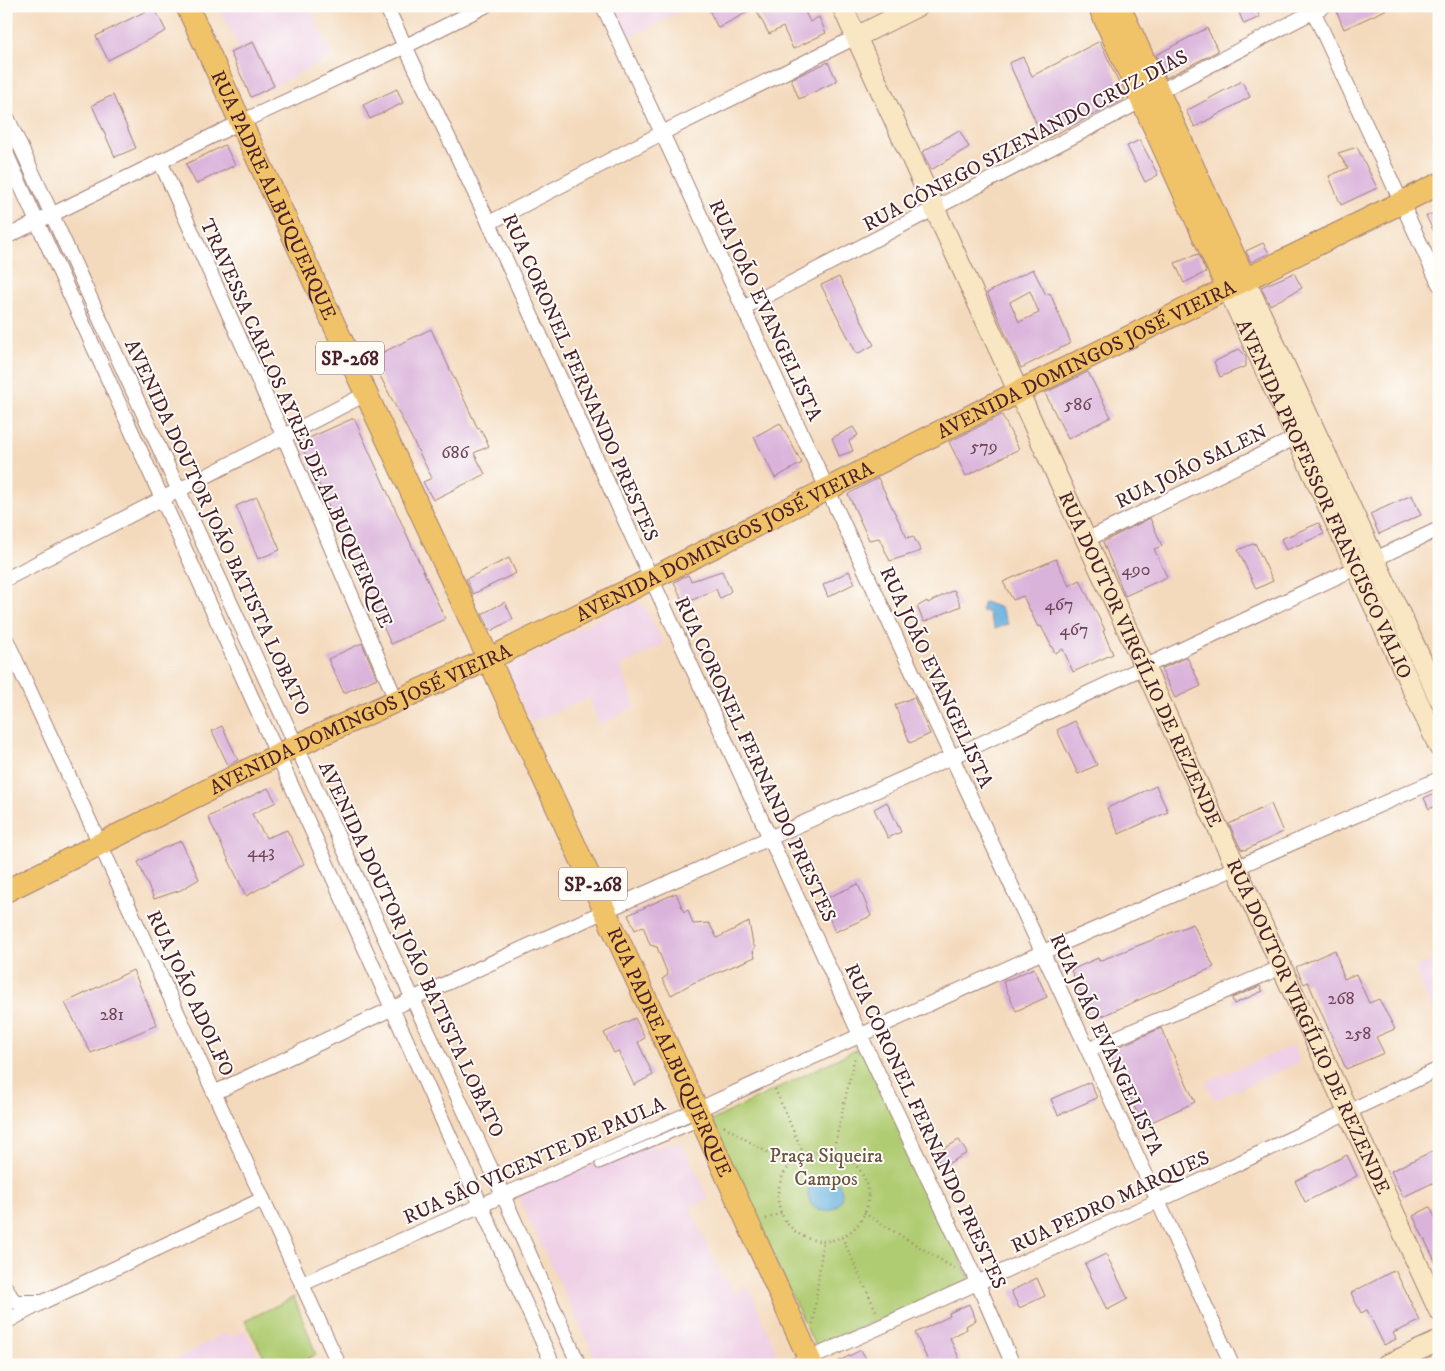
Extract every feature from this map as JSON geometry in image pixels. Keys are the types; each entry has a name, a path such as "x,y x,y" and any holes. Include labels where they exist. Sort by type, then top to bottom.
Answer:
{"main road":[{"name":"RUA PADRE ALBUQUERQUE","path":"188,6 605,911 707,1121 805,1363"},
{"name":"RUA DOUTOR VIRGÍLIO DE REZENDE","path":"842,6 1439,1311"},
{"path":"856,37 918,6"},
{"name":"AVENIDA PROFESSOR FRANCISCO VALIO","path":"1099,6 1150,97 1237,284 1305,433 1356,567 1439,747"},
{"name":"AVENIDA PROFESSOR FRANCISCO VALIO","path":"1119,6 1150,97"},
{"name":"AVENIDA DOMINGOS JOSÉ VIEIRA","path":"6,891 287,750 488,659 651,579 1018,392 1439,184"},
{"name":"AVENIDA PROFESSOR FRANCISCO VALIO","path":"1305,433 1374,559 1438,697"},
{"path":"1398,658 1416,649"},
{"path":"1420,705 1438,697"},
{"path":"1386,1365 1439,1341"}],"street":[{"name":"RUA CORONEL FERNANDO PRESTES","path":"386,6 489,222 860,1035 978,1284 1013,1365"},
{"path":"6,237 241,122 406,46 486,6"},
{"name":"RUA JOÃO EVANGELISTA","path":"603,6 1158,1201 1232,1365"},
{"path":"1316,8 1439,284"},
{"name":"RUA CÔNEGO SIZENANDO CRUZ DIAS","path":"743,308 1150,97 1316,8"},
{"path":"489,222 662,133 856,37"},
{"name":"AVENIDA DOUTOR JOÃO BATISTA LOBATO","path":"6,115 179,490 392,1009 552,1365"},
{"name":"AVENIDA DOUTOR JOÃO BATISTA LOBATO","path":"6,153 162,499 412,999 579,1365"},
{"name":"TRAVESSA CARLOS AYRES DE ALBUQUERQUE","path":"160,161 284,437 396,700"},
{"path":"6,579 366,394"},
{"name":"RUA JOÃO SALEN","path":"1086,540 1305,433"},
{"path":"214,1092 605,911 952,757 1439,528"},
{"name":"RUA JOÃO ADOLFO","path":"6,638 339,1365"},
{"name":"RUA SÃO VICENTE DE PAULA","path":"302,1284 503,1195 707,1121 770,1076 1042,952 1439,779"},
{"path":"1088,1050 1282,968"},
{"name":"RUA PEDRO MARQUES","path":"805,1363 1439,1070"},
{"path":"6,1322 45,1301 263,1199"},
{"path":"6,1288 16,1302 34,1303 45,1301"}],"lane":[{"path":"599,1165 707,1121"}],"path":[{"path":"833,1152 860,1035"},
{"path":"770,1076 804,1155"},
{"path":"707,1121 789,1166"},
{"path":"823,1151 833,1152 847,1158 859,1169 866,1183 868,1198 864,1213 856,1227 842,1237 823,1241 810,1239 798,1234 781,1213 778,1201 778,1188 782,1177 789,1166 804,1155 823,1151"},
{"path":"864,1213 978,1284"},
{"path":"842,1237 883,1326"},
{"path":"812,1330 823,1241"}],"shaded area":[{"path":"218,6 309,6 333,56 274,86 253,42 239,47"},
{"path":"615,6 692,6 630,37"},
{"path":"631,601 645,607 664,644 620,666 635,707 600,725 589,698 531,722 506,669"},
{"path":"1439,958 1439,1027 1415,968"},
{"path":"1293,1045 1300,1062 1214,1100 1206,1082"},
{"path":"649,1140 655,1149 666,1143 677,1142 684,1147 709,1199 690,1207 723,1279 727,1279 733,1293 749,1288 777,1353 749,1365 599,1365 518,1196"},
{"path":"244,1330 264,1365 168,1364 226,1332 229,1338"}],"green space":[{"name":"Praça Siqueira Campos","path":"865,1045 971,1282 815,1346 711,1121"},
{"path":"294,1297 316,1354 296,1365 268,1365 245,1321"}],"water":[{"path":"984,602 1001,608 1008,624 995,629 988,612 981,611"},
{"path":"825,1177 837,1182 842,1194 837,1206 825,1211 813,1206 808,1194 813,1182"}],"building":[{"path":"707,6 802,6 810,22 819,17 826,33 793,49 783,27 769,34 755,8 718,28"},
{"path":"1236,6 1254,6 1260,17 1244,24"},
{"path":"1344,6 1394,6 1344,29 1336,10"},
{"path":"154,7 166,31 108,60 96,36"},
{"path":"1207,28 1218,51 1166,78 1156,55"},
{"path":"1100,41 1125,97 1123,100 1044,140 1009,63 1023,57 1032,76"},
{"path":"253,42 274,86 251,97 230,52"},
{"path":"828,62 837,81 799,99 791,79"},
{"path":"1242,81 1250,97 1195,127 1186,111"},
{"path":"397,89 403,103 370,119 363,105"},
{"path":"113,95 136,148 115,157 92,105"},
{"path":"959,130 969,147 931,170 922,152"},
{"path":"1140,140 1158,175 1145,182 1127,146"},
{"path":"225,145 235,165 196,184 186,164"},
{"path":"1357,147 1377,188 1341,205 1329,176 1348,168 1338,153"},
{"path":"1439,211 1439,242 1426,216"},
{"path":"1263,243 1269,253 1251,262 1246,251"},
{"path":"1198,254 1206,272 1184,283 1175,263"},
{"path":"1033,269 1046,295 1050,293 1071,343 1021,368 987,293","holes":["1030,291 1039,313 1019,322 1010,302"]},
{"path":"1294,273 1302,288 1270,305 1261,287"},
{"path":"839,277 874,345 857,354 821,285"},
{"path":"431,329 478,429 479,427 489,446 474,453 485,474 433,500 423,482 432,478 371,358"},
{"path":"1239,349 1246,356 1246,366 1220,377 1214,362"},
{"path":"1088,372 1111,417 1068,439 1045,393"},
{"path":"1002,415 1019,449 966,476 949,442"},
{"path":"354,418 445,619 391,644 300,442"},
{"path":"780,423 802,463 775,478 754,437"},
{"path":"853,427 858,435 849,441 853,451 839,456 832,438"},
{"path":"878,478 907,538 913,536 921,551 890,561 879,538 869,540 848,494"},
{"path":"1412,495 1421,515 1379,534 1370,514"},
{"path":"257,497 280,550 258,559 236,506"},
{"path":"1150,518 1162,546 1154,549 1167,577 1125,596 1103,542"},
{"path":"1319,523 1324,534 1286,550 1281,539"},
{"path":"1255,543 1273,581 1256,589 1238,550"},
{"path":"509,558 516,573 473,594 466,579"},
{"path":"1056,559 1069,586 1080,580 1105,630 1103,631 1113,654 1073,672 1063,649 1055,653 1041,626 1038,627 1023,596 1013,600 1003,582"},
{"path":"722,571 731,591 720,599 716,589 684,604 674,582 688,575 691,581"},
{"path":"849,571 855,583 828,597 823,585"},
{"path":"954,590 961,606 924,622 917,607"},
{"path":"505,602 513,619 491,631 482,614"},
{"path":"362,643 377,678 344,693 328,659"},
{"path":"1187,657 1201,686 1175,698 1161,669"},
{"path":"914,697 930,734 910,743 895,705"},
{"path":"1075,721 1097,765 1078,774 1057,730"},
{"path":"222,726 238,760 228,765 212,731"},
{"path":"1156,786 1168,812 1119,834 1107,808"},
{"path":"268,788 276,802 252,814 266,838 287,830 304,864 246,896 208,817"},
{"path":"1439,791 1439,804 1429,809 1424,798"},
{"path":"887,802 901,832 888,838 874,809"},
{"path":"1271,804 1283,832 1245,850 1241,849 1229,824"},
{"path":"181,841 199,879 181,890 154,899 138,862 161,849"},
{"path":"858,884 871,916 835,932 822,900"},
{"path":"676,893 684,912 688,910 693,924 709,923 717,938 749,922 755,947 753,951 755,957 693,983 671,995 662,979 668,975 657,947 650,945 643,926 635,930 628,915"},
{"path":"1193,924 1214,967 1093,1020 1071,970 1098,958 1099,961"},
{"path":"1335,950 1344,979 1356,974 1369,1003 1379,999 1395,1029 1376,1037 1384,1053 1346,1069 1308,982 1304,984 1296,967"},
{"path":"1034,968 1047,997 1016,1011 1003,982"},
{"path":"133,970 157,1025 91,1053 65,1003"},
{"path":"1260,986 1263,991 1234,1004 1232,998"},
{"path":"635,1018 645,1038 638,1042 653,1075 634,1085 618,1051 614,1053 604,1033"},
{"path":"1161,1028 1195,1102 1143,1126 1109,1051"},
{"path":"1090,1082 1097,1098 1058,1115 1051,1099"},
{"path":"959,1140 967,1153 942,1167 935,1154"},
{"path":"1439,1148 1439,1180 1403,1197 1391,1171"},
{"path":"1347,1155 1357,1176 1305,1202 1295,1181"},
{"path":"1430,1207 1439,1225 1439,1269 1413,1216"},
{"path":"1106,1254 1128,1299 1107,1310 1085,1264"},
{"path":"1395,1270 1420,1321 1393,1333 1396,1339 1384,1345 1367,1310 1361,1313 1351,1293"},
{"path":"1037,1278 1045,1296 1019,1308 1011,1291"},
{"path":"969,1304 976,1320 966,1326 967,1329 950,1338 962,1365 930,1365 915,1333 950,1316 949,1313"},
{"path":"861,1350 870,1365 831,1365"}]}
